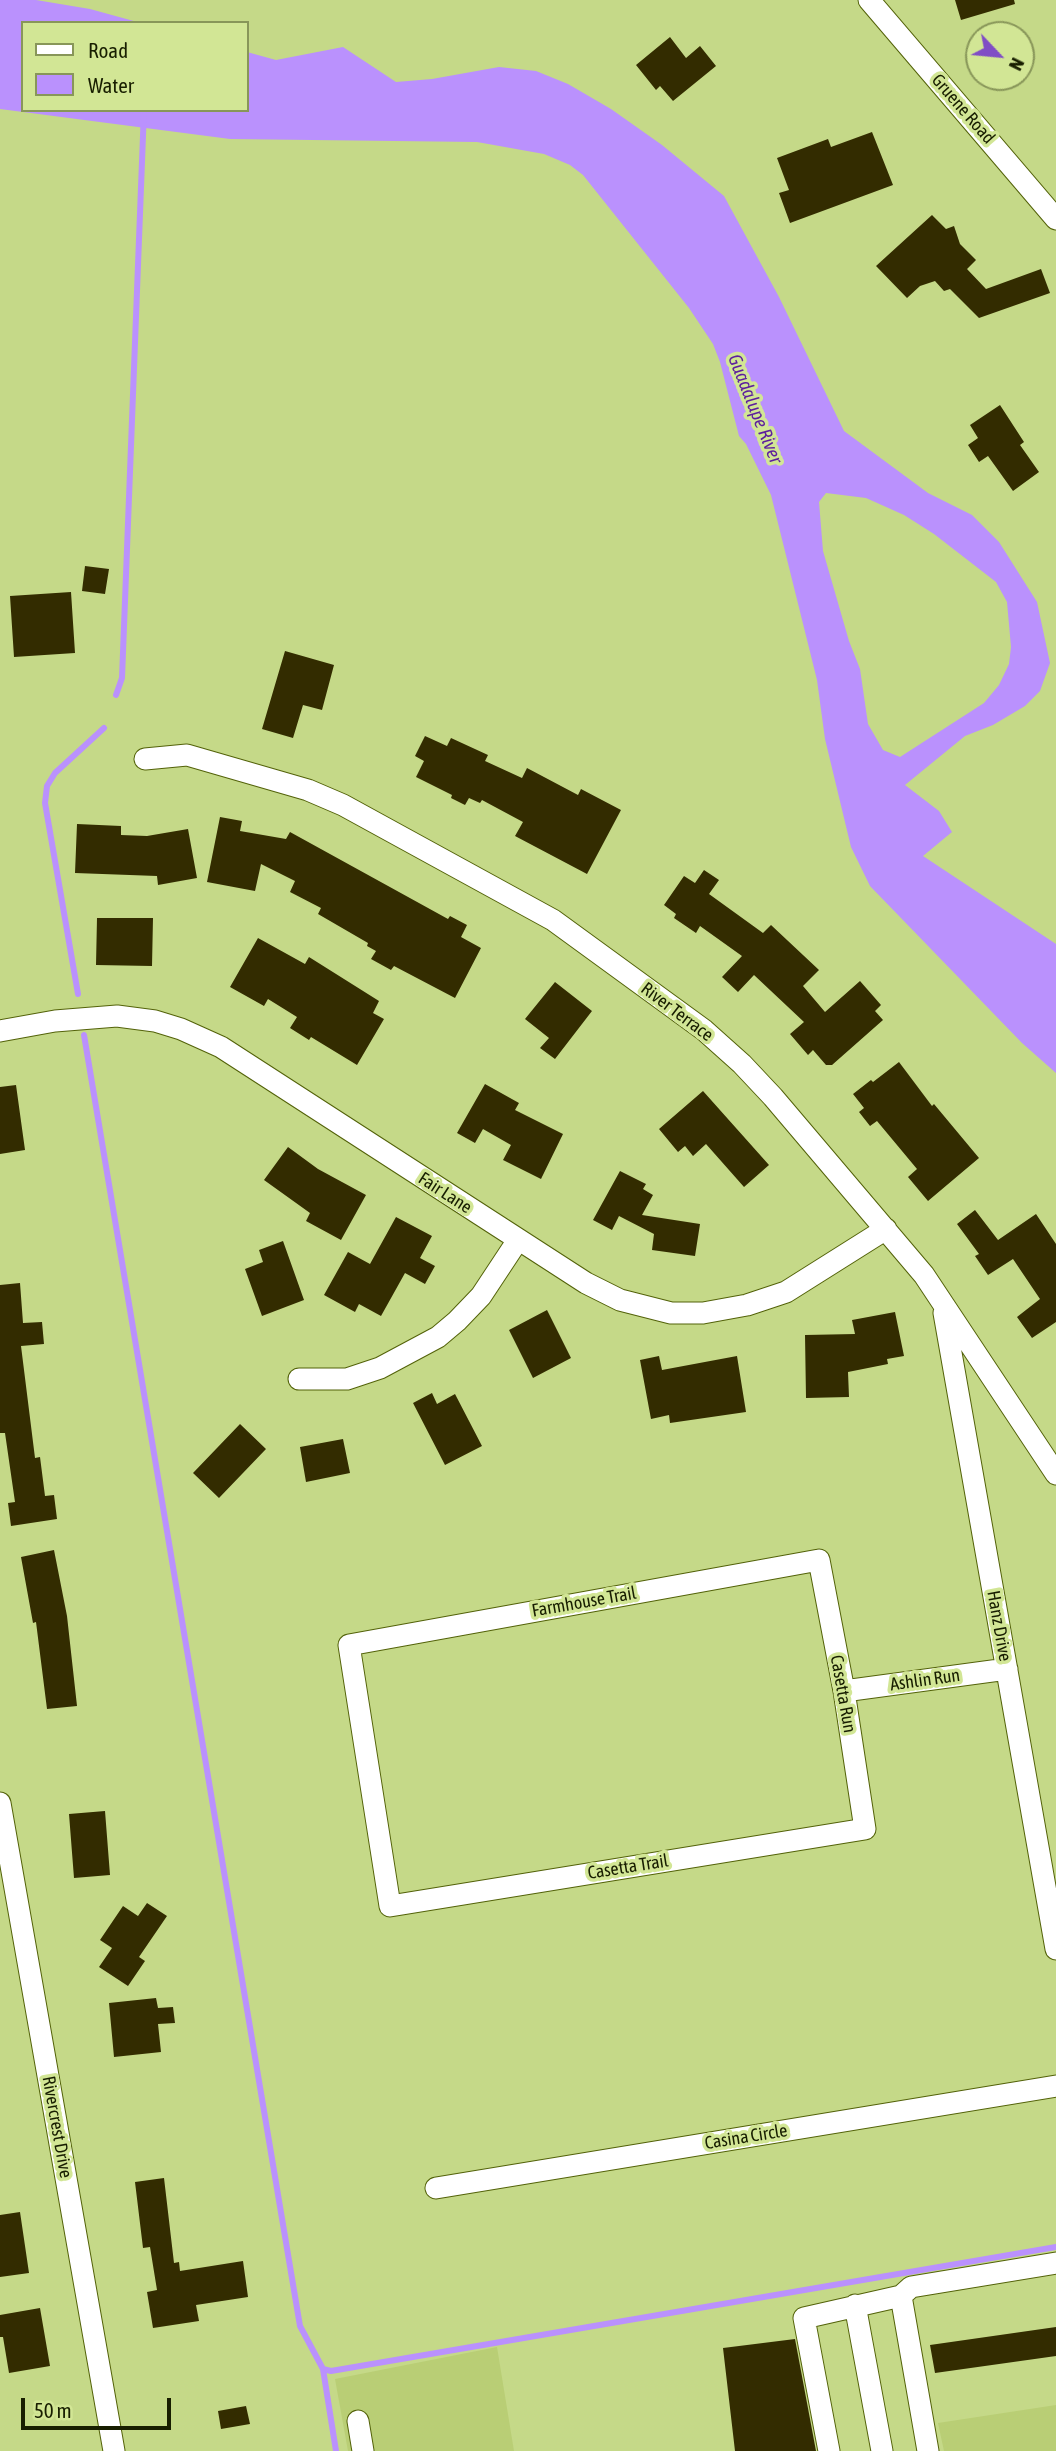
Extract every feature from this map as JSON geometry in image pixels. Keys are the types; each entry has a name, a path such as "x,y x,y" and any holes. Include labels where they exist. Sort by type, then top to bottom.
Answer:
{"street":[{"name":"Gruene Road","path":"869,0 1056,219"},
{"name":"River Terrace","path":"145,759 187,755 308,790 344,805 553,920 704,1030 742,1064 924,1275 1056,1474"},
{"name":"Fair Lane","path":"0,1031 55,1021 117,1016 155,1021 181,1029 221,1047 586,1283 620,1300 671,1313 703,1313 747,1305 786,1292 886,1229"},
{"path":"299,1379 347,1379 380,1368 438,1337 481,1296 518,1240"},
{"name":"Hanz Drive","path":"942,1303 1056,1949"},
{"name":"Farmhouse Trail","path":"390,1906 349,1645 819,1560"},
{"name":"Casetta Run","path":"819,1560 844,1691 865,1829"},
{"name":"Ashlin Run","path":"844,1691 1007,1669"},
{"name":"Rivercrest Drive","path":"0,1803 114,2451"},
{"name":"Casetta Trail","path":"390,1906 865,1829"},
{"name":"Casina Circle","path":"436,2188 1056,2086"},
{"path":"829,2451 804,2318 901,2296 911,2287 1056,2263"},
{"path":"901,2296 928,2451"},
{"path":"855,2305 882,2451"},
{"path":"358,2421 363,2451"}],"shaded area":[{"path":"497,2347 514,2451 348,2451 335,2379"},
{"path":"1056,2405 1056,2451 944,2451 938,2423"}],"water":[{"path":"0,0 36,0 90,9 134,21 21,21 21,112 0,109"},
{"name":"Guadalupe River","path":"343,47 396,82 432,79 499,67 536,71 568,84 611,109 662,145 724,196 779,297 844,431 928,493 972,515 999,542 1037,602 1050,663 1040,691 1025,706 993,725 965,736 905,785 939,811 952,832 923,856 1056,944 1056,1073 1022,1043 870,886 851,847 825,739 817,680 771,495 746,444 739,436 713,344 689,308 583,175 570,165 544,154 477,142 230,139 23,112 248,112 248,52 276,60","holes":["826,493 866,498 904,515 934,534 996,582 1007,602 1011,647 1009,664 999,685 984,703 900,757 883,750 868,724 860,669 849,641 823,551 819,502"]}],"building":[{"path":"955,0 1014,0 1015,4 961,20"},
{"path":"670,37 686,58 700,46 716,66 673,101 660,86 656,90 636,65"},
{"path":"872,132 893,185 790,223 779,193 789,190 777,158 828,139 831,147"},
{"path":"932,215 946,229 954,226 960,244 976,260 967,269 986,289 1041,269 1050,293 979,318 950,289 944,291 935,281 920,286 907,298 876,266"},
{"path":"1000,405 1024,442 1020,445 1039,472 1013,491 988,456 979,462 968,445 978,438 970,425"},
{"path":"85,566 109,569 105,594 82,591"},
{"path":"71,592 75,653 14,657 10,596"},
{"path":"285,651 334,665 322,710 303,705 293,738 262,729"},
{"path":"425,736 447,746 451,738 488,755 485,761 522,778 527,768 578,795 581,789 621,810 587,874 515,836 523,822 482,800 480,803 469,798 465,805 451,798 452,795 416,777 424,761 415,756"},
{"path":"220,817 242,821 240,831 286,839 290,832 448,919 450,916 467,925 461,937 481,948 455,998 394,966 391,970 371,959 376,951 367,946 368,943 318,914 321,908 290,892 295,881 261,864 255,891 207,882"},
{"path":"77,824 121,826 121,835 147,836 188,829 197,878 158,885 157,876 75,873"},
{"path":"704,870 719,880 709,894 763,933 771,925 819,970 803,986 825,1012 860,981 881,1005 875,1011 883,1020 832,1065 826,1065 813,1050 808,1055 790,1034 804,1022 754,975 738,992 722,977 742,956 700,926 696,933 674,918 676,914 664,905 684,876 695,883"},
{"path":"97,918 153,918 152,966 96,965"},
{"path":"258,938 305,964 309,957 379,1001 373,1013 384,1019 357,1065 311,1037 309,1040 290,1028 297,1017 268,999 264,1006 230,987"},
{"path":"555,982 592,1011 555,1059 540,1048 549,1038 525,1019"},
{"path":"899,1062 932,1106 934,1104 979,1158 928,1201 908,1177 917,1169 877,1121 870,1126 859,1112 864,1108 853,1094"},
{"path":"485,1084 519,1103 515,1110 563,1134 541,1179 503,1160 511,1145 483,1129 475,1143 457,1133"},
{"path":"16,1085 25,1150 0,1154 0,1087"},
{"path":"703,1091 769,1165 744,1187 706,1144 693,1156 685,1146 678,1152 659,1129"},
{"path":"288,1147 318,1169 366,1195 341,1240 306,1221 310,1213 264,1180"},
{"path":"620,1171 646,1184 643,1189 653,1195 642,1215 700,1224 695,1256 652,1250 654,1234 619,1216 612,1230 593,1220"},
{"path":"975,1210 998,1240 1036,1214 1056,1244 1056,1322 1032,1338 1017,1317 1040,1299 1013,1259 988,1275 975,1256 979,1254 957,1224"},
{"path":"396,1217 432,1236 420,1258 435,1266 425,1284 405,1273 381,1316 359,1304 355,1312 324,1295 348,1252 370,1264"},
{"path":"283,1241 304,1300 262,1316 245,1269 263,1262 259,1250"},
{"path":"20,1283 23,1323 42,1322 44,1344 21,1346 35,1458 40,1457 45,1496 54,1495 57,1519 11,1526 8,1503 15,1502 5,1433 0,1433 0,1285"},
{"path":"547,1310 571,1358 533,1378 509,1330"},
{"path":"895,1312 904,1356 887,1359 888,1364 848,1372 849,1397 806,1398 805,1335 855,1334 852,1320"},
{"path":"659,1356 662,1370 737,1356 746,1412 670,1423 669,1415 651,1419 640,1360"},
{"path":"432,1393 437,1404 455,1394 482,1446 445,1465 413,1403"},
{"path":"240,1424 266,1449 219,1498 193,1473"},
{"path":"343,1439 350,1473 306,1482 300,1447"},
{"path":"54,1550 67,1616 77,1706 47,1709 36,1622 33,1623 21,1557"},
{"path":"105,1811 110,1875 74,1878 69,1814"},
{"path":"147,1903 167,1916 139,1957 145,1961 128,1986 99,1967 112,1948 100,1940 123,1906 138,1916"},
{"path":"156,1998 158,2008 173,2007 175,2023 158,2024 161,2052 114,2057 109,2003"},
{"path":"164,2178 174,2263 179,2262 180,2271 243,2261 248,2297 196,2305 199,2321 153,2328 147,2292 157,2290 150,2247 143,2248 135,2182"},
{"path":"20,2212 29,2273 0,2277 0,2215"},
{"path":"40,2308 50,2366 9,2373 3,2337 0,2337 0,2315"},
{"path":"1056,2327 1056,2356 935,2373 930,2345"},
{"path":"795,2339 816,2451 735,2451 723,2348"},
{"path":"246,2406 250,2424 221,2429 218,2411"}],"waterway":[{"path":"116,695 122,678 144,112"},
{"path":"78,994 45,803 47,786 55,773 104,728"},
{"path":"84,1035 300,2326 323,2369 331,2371 1056,2247"},
{"path":"323,2369 336,2451"}]}
